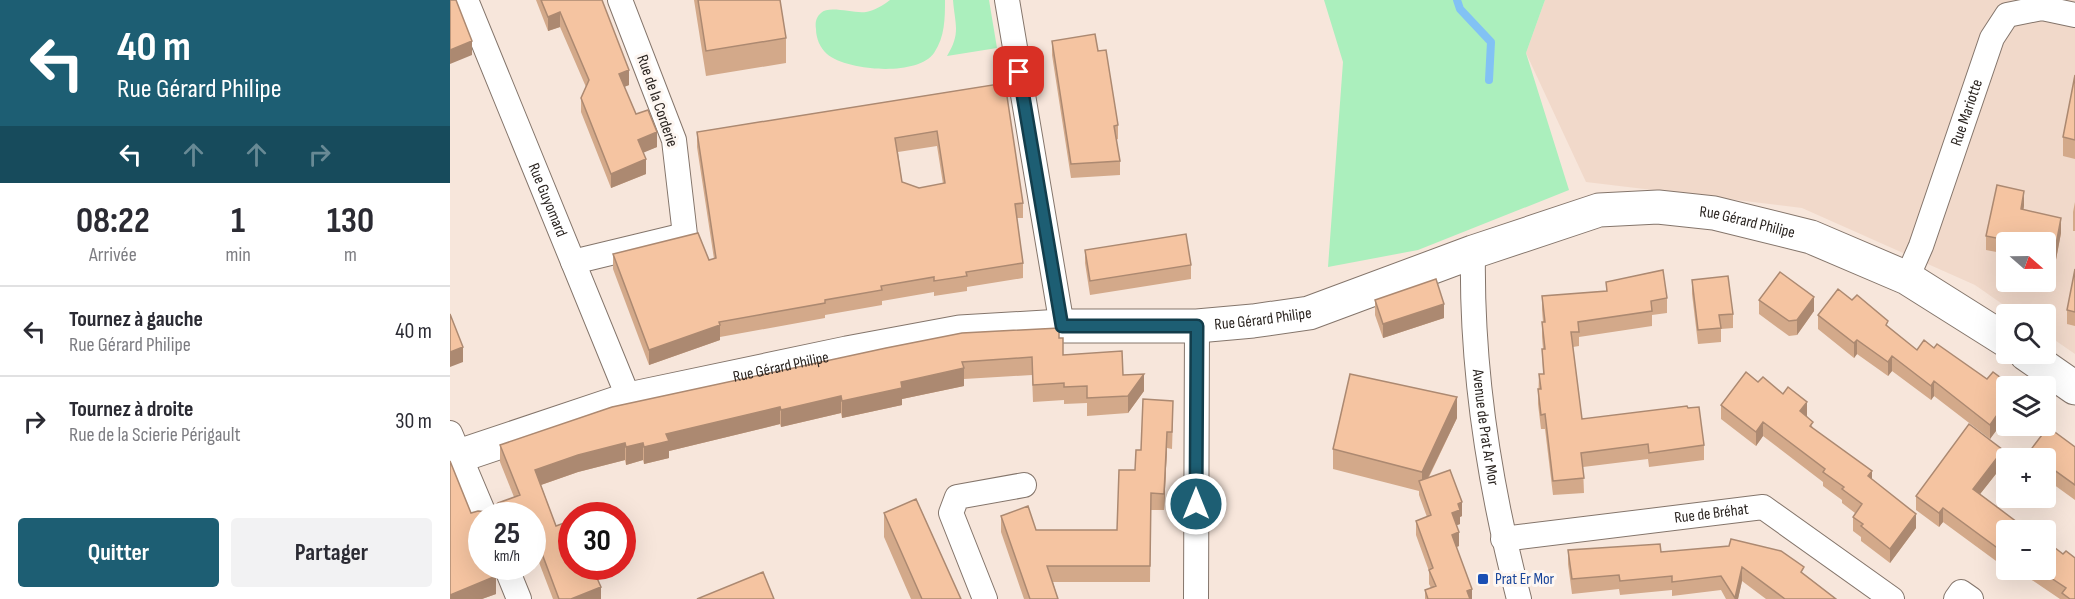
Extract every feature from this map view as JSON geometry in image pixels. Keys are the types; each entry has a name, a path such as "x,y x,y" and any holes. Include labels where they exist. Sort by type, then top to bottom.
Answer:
{"street":[{"name":"Rue Guyomard","path":"466,0 629,399"},
{"name":"Rue de la Corderie","path":"573,262 685,235 674,140 620,0"},
{"path":"1007,0 1062,326"},
{"name":"Rue Mariotte","path":"1907,278 1921,246 1992,38 2007,15 2042,8 2075,15"},
{"name":"Rue Gérard Philipe","path":"453,449 629,399 847,353 960,332 1062,326 1197,326 1309,313 1473,252 1599,210 1658,207 1714,213 1811,237 1907,278 1996,334"},
{"name":"Avenue de Prat Ar Mor","path":"1473,252 1472,308 1488,447 1503,539 1519,599"},
{"path":"1196,599 1197,326"},
{"path":"2040,364 2075,388"},
{"path":"453,449 478,502"},
{"path":"985,599 951,513 957,497 1024,485"},
{"name":"Rue de Bréhat","path":"1503,539 1763,507 1892,599"},
{"path":"511,580 519,599"},
{"path":"1956,599 1961,592 1971,599"}],"shaded area":[{"path":"1545,0 2075,0 2075,354 2056,341 2056,304 2002,304 1975,285 1802,208 1586,182 1526,53"}],"green space":[{"path":"890,0 945,0 942,34 938,47 925,61 913,66 882,69 837,60 822,49 816,27 817,18 821,13 830,10 866,12"},
{"path":"953,0 989,0 997,48 947,56 956,35"},
{"path":"1324,0 1545,0 1526,53 1569,190 1418,250 1328,267 1343,62"}],"building":[{"path":"450,0 456,0 472,41 450,50"},
{"path":"541,0 602,0 629,70 619,74 636,114 648,110 657,132 638,140 646,159 611,174 581,98 589,80 560,12 548,17"},
{"path":"698,0 780,0 786,38 706,51"},
{"path":"1095,34 1098,51 1106,50 1118,125 1114,126 1120,161 1071,164 1052,41"},
{"path":"2075,75 2075,140 2063,137"},
{"path":"1005,83 1023,203 1015,204 1023,263 966,272 967,276 934,281 934,277 881,286 882,290 825,300 825,303 719,322 720,325 649,350 613,254 698,233 709,260 716,258 697,132","holes":["937,131 945,183 919,188 902,182 895,138"]},
{"path":"1997,185 2024,191 2021,209 2061,218 2056,245 2056,232 1996,232 1996,238 1986,236"},
{"path":"1186,234 1191,265 1090,281 1085,250"},
{"path":"2075,269 2075,312 2067,310"},
{"path":"1663,270 1667,298 1651,301 1652,311 1578,322 1579,332 1571,332 1582,419 1687,406 1688,408 1699,407 1704,445 1649,453 1648,444 1581,453 1584,478 1553,481 1545,414 1541,415 1538,389 1541,389 1539,374 1544,374 1542,349 1545,349 1542,322 1545,322 1542,296 1607,291 1606,282"},
{"path":"1780,272 1814,297 1797,320 1789,321 1759,300"},
{"path":"1728,276 1733,314 1719,315 1721,328 1698,330 1692,280"},
{"path":"1436,279 1444,304 1383,324 1375,300"},
{"path":"1838,289 1852,300 1857,295 1888,321 1886,325 1917,350 1924,340 1934,348 1937,344 1987,379 1993,372 1998,376 1996,376 1996,416 1990,425 1934,381 1931,386 1892,356 1888,362 1857,340 1854,343 1818,315"},
{"path":"450,314 463,347 450,352"},
{"path":"1059,328 1059,338 1063,338 1063,355 1122,351 1123,375 1144,374 1128,396 1087,398 1087,386 1064,387 1064,383 1033,385 1032,357 962,362 964,368 901,382 902,388 842,401 841,396 781,410 780,407 666,434 669,441 644,447 643,443 626,447 625,443 578,455 535,470 556,526 558,525 558,580 598,580 601,587 571,599 559,599 546,564 546,502 501,502 520,495 500,445 612,407 962,333"},
{"path":"1746,372 1758,382 1763,377 1783,394 1788,387 1807,402 1800,411 1813,422 1810,426 1872,471 1868,476 1916,514 1890,549 1853,517 1862,504 1823,472 1825,469 1763,422 1756,432 1721,405"},
{"path":"1350,374 1457,397 1422,472 1333,449"},
{"path":"1143,399 1173,401 1172,432 1167,432 1164,494 1151,493 1150,566 1047,566 1058,599 1030,599 1001,516 1028,506 1036,530 1117,530 1119,470 1135,470 1136,450 1141,450"},
{"path":"1969,424 2000,448 1996,448 1996,459 1973,489 2014,520 1996,520 1996,547 1943,508 1939,513 1916,496"},
{"path":"2056,433 2075,447 2075,485 2056,471 2056,448 2032,448 2041,436 2056,436"},
{"path":"450,461 468,506 468,580 486,580 450,595"},
{"path":"1450,470 1462,502 1458,504 1460,510 1452,513 1459,532 1452,535 1472,589 1467,591 1470,599 1428,599 1425,590 1436,586 1429,570 1433,568 1416,521 1431,515 1419,481"},
{"path":"916,499 961,599 922,599 884,513"},
{"path":"1731,539 1781,551 1804,567 1801,572 1836,599 1785,599 1742,567 1735,598 1721,576 1672,582 1672,576 1620,581 1619,575 1572,579 1568,550 1660,544 1661,552 1729,546"},
{"path":"2056,549 2063,554 2066,551 2075,558 2075,599 2070,599 2062,593 2066,588 2054,580 2056,580"},
{"path":"763,572 774,599 697,599"}],"waterway":[{"path":"1457,0 1460,9 1491,42 1489,80"}],"place":[{"name":"Prat Er Mor","path":"1483,579"}],"route":[{"path":"1019,72 1062,326 1197,326 1196,504"}]}
